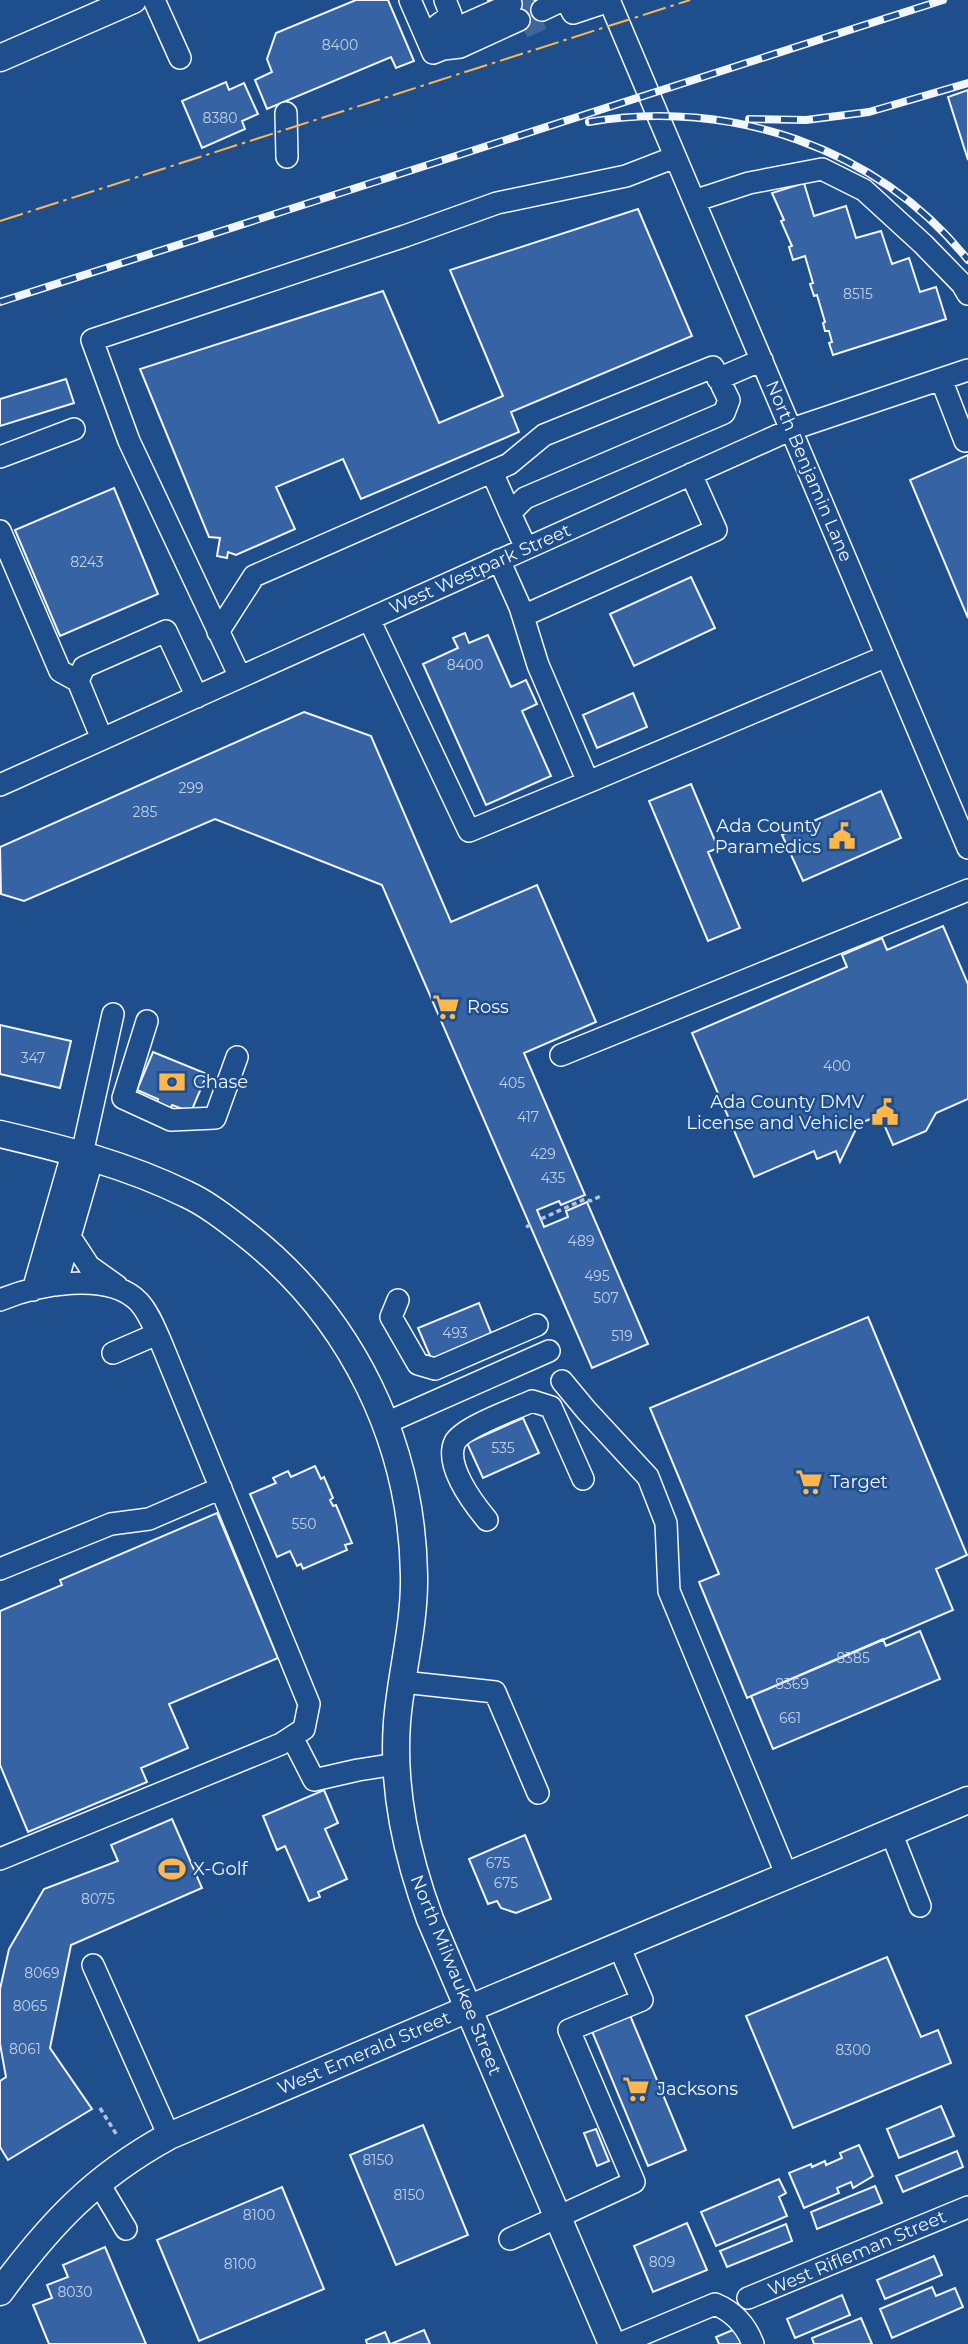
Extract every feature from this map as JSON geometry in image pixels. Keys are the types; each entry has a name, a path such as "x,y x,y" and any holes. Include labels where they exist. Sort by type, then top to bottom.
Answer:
{"main road":[{"path":"0,58 133,0"},
{"name":"North Milwaukee Street","path":"0,1134 83,1154 188,1194 236,1226 267,1251 330,1319 355,1357 376,1398 394,1443 406,1490 412,1531 412,1618 397,1723 396,1765 402,1824 409,1855 430,1919 612,2344"},
{"name":"West Emerald Street","path":"0,2292 52,2226 98,2182 169,2136 968,1800"}],"street":[{"path":"155,0 180,58"},
{"path":"410,0 433,53 443,48 448,32 517,16"},
{"path":"426,34 451,15 444,0"},
{"path":"553,5 573,13 609,0"},
{"name":"North Benjamin Lane","path":"609,0 887,656 960,809 968,848"},
{"path":"286,113 287,157"},
{"path":"240,677 129,441 92,340 497,203 626,176 675,157"},
{"path":"694,201 749,183 822,169 864,190 943,264 962,284 968,295"},
{"path":"718,379 762,360"},
{"path":"218,632 254,576 509,464 544,435 713,367 729,400 724,413 525,498 510,513"},
{"name":"West Westpark Street","path":"0,785 792,429 968,370"},
{"path":"941,379 965,441"},
{"path":"0,457 74,429"},
{"path":"492,472 526,548"},
{"path":"523,616 716,530 691,474"},
{"path":"0,531 60,671 78,681 102,739"},
{"path":"499,560 523,616 538,665 587,782"},
{"path":"369,619 469,831 887,656"},
{"path":"78,681 84,667 166,631 197,696"},
{"path":"561,1055 968,890"},
{"path":"56,1285 70,1237 83,1154 113,1014"},
{"path":"147,1021 122,1098 171,1121 215,1118 237,1057"},
{"path":"33,1290 83,1154"},
{"path":"0,1859 281,1744 304,1729 309,1703 151,1319 139,1302 89,1266 70,1237"},
{"path":"0,1300 56,1285 101,1284 121,1289"},
{"path":"398,1300 391,1317 418,1364 435,1369 537,1325"},
{"path":"113,1353 157,1334"},
{"path":"386,1423 549,1350"},
{"path":"562,1381 648,1477 666,1522 669,1591 786,1877"},
{"path":"487,1520 468,1497 452,1457 456,1441 469,1430 532,1401 551,1407 583,1479"},
{"path":"0,1570 111,1524 149,1519 221,1488"},
{"path":"402,1682 495,1692 538,1793"},
{"path":"292,1737 314,1780 396,1765"},
{"path":"891,1832 920,1906"},
{"path":"510,2239 634,2182 569,2030 642,2000 619,1945"},
{"path":"93,1965 169,2136"},
{"path":"98,2182 126,2228"},
{"name":"West Rifleman Street","path":"748,2298 967,2210"},
{"path":"619,2344 715,2304 725,2308 744,2324 753,2344"}],"path":[{"path":"541,1219 585,1199 590,1201 603,1195"},
{"path":"100,2108 118,2137"}],"building":[{"path":"356,0 388,0 414,61 396,68 391,57 267,109 255,80 272,72 267,59 276,33"},
{"path":"488,0 537,0 546,20 523,30 510,1 492,9"},
{"path":"226,82 229,90 244,83 258,114 242,121 245,129 202,148 182,101"},
{"path":"968,90 968,160 948,97"},
{"path":"804,183 814,216 846,206 856,238 881,231 892,264 909,258 920,292 936,287 946,319 833,355 829,331 825,331 817,295 814,296 810,284 813,283 805,256 793,260 789,247 792,246 781,221 784,220 772,193"},
{"path":"638,209 692,336 511,412 519,432 361,499 343,459 276,487 295,529 236,555 228,552 227,558 217,556 220,538 209,537 140,369 383,291 439,423 503,396 450,270"},
{"path":"66,379 74,403 0,426 0,399"},
{"path":"968,455 968,618 910,480"},
{"path":"114,488 158,594 60,636 15,530"},
{"path":"691,577 715,628 634,666 610,614"},
{"path":"465,633 469,643 488,635 511,687 526,680 537,704 522,711 551,776 486,805 423,664 458,648 453,638"},
{"path":"633,693 647,727 597,748 583,715"},
{"path":"304,712 371,736 451,922 537,885 596,1022 524,1053 585,1195 561,1205 559,1201 537,1210 544,1227 568,1217 566,1211 587,1202 648,1344 592,1368 382,885 215,819 24,901 1,894 0,847"},
{"path":"691,784 718,848 708,852 740,928 708,941 649,801"},
{"name":"Ada County Paramedics","path":"881,791 901,838 803,881 782,835"},
{"path":"943,926 968,984 968,1099 936,1113 926,1131 893,1145 883,1122 876,1125 873,1118 858,1124 860,1127 856,1129 840,1162 836,1151 817,1159 814,1151 754,1177 692,1033 847,967 842,955 882,938 887,950"},
{"path":"0,1025 71,1041 60,1088 0,1074"},
{"name":"Chase","path":"153,1052 207,1074 191,1112 172,1105 167,1116 154,1111 158,1099 137,1090"},
{"path":"479,1303 493,1338 433,1363 418,1328"},
{"name":"Target","path":"868,1317 967,1555 936,1569 953,1610 747,1698 699,1582 719,1574 650,1408"},
{"path":"523,1418 539,1453 483,1478 467,1443"},
{"path":"315,1466 321,1479 324,1477 333,1498 330,1500 333,1506 336,1505 352,1543 345,1545 347,1550 303,1569 301,1564 297,1566 290,1551 277,1557 250,1494 276,1483 273,1478 288,1471 291,1477"},
{"path":"217,1513 278,1658 169,1704 188,1748 141,1768 147,1782 28,1832 0,1765 0,1611 62,1585 60,1580"},
{"path":"920,1631 940,1679 773,1749 751,1696 883,1639 886,1646"},
{"path":"324,1790 338,1823 325,1829 347,1879 318,1892 320,1897 309,1901 285,1846 277,1850 263,1816"},
{"path":"172,1819 202,1888 71,1945 50,2048 92,2109 8,2160 0,2147 0,2081 6,2077 0,2044 0,1989 9,1949 44,1889 118,1861 111,1845"},
{"path":"525,1835 551,1899 516,1913 501,1908 497,1901 488,1904 469,1859"},
{"path":"887,1957 921,2037 938,2030 951,2063 793,2128 746,2016"},
{"path":"627,2008 686,2150 648,2166 589,2024"},
{"path":"941,2106 954,2136 899,2158 887,2129"},
{"path":"423,2125 468,2235 396,2265 350,2155"},
{"path":"596,2129 609,2161 597,2166 584,2133"},
{"path":"859,2145 873,2176 853,2188 851,2182 837,2188 839,2193 804,2208 789,2173 811,2164 812,2167 825,2161 826,2165 842,2158 840,2153"},
{"path":"957,2151 963,2167 903,2192 896,2176"},
{"path":"779,2179 786,2193 779,2197 787,2216 716,2246 701,2212"},
{"path":"875,2186 882,2203 817,2229 811,2212"},
{"path":"282,2187 324,2289 199,2341 157,2240"},
{"path":"687,2223 707,2270 653,2292 634,2246"},
{"path":"786,2224 792,2241 727,2267 720,2251"},
{"path":"105,2247 146,2344 49,2344 33,2305 52,2298 47,2285 68,2277 63,2265"},
{"path":"934,2256 942,2275 885,2299 877,2280"},
{"path":"932,2287 936,2296 955,2288 963,2307 892,2338 880,2309"},
{"path":"842,2295 850,2315 795,2338 787,2319"},
{"path":"861,2318 872,2344 814,2344 812,2338"},
{"path":"740,2327 744,2344 719,2344 716,2337"},
{"path":"424,2330 430,2344 391,2344"},
{"path":"385,2332 390,2344 367,2344 366,2340"}],"tunnel":[{"path":"516,13 539,3"},
{"path":"523,28 545,18"}],"railway":[{"path":"0,302 943,0"},
{"path":"749,119 806,120 869,112 968,83"},
{"path":"589,122 642,116 695,118 747,125 797,140 845,160 890,187 931,221 968,260"}],"power":[{"path":"0,221 690,0"}],"place":[{"name":"Ada County Paramedics","path":"842,836"},
{"name":"Ross","path":"446,1007"},
{"name":"Chase","path":"172,1082"},
{"name":"Ada County DMV License and Vehicle","path":"885,1112"},
{"name":"Target","path":"809,1482"},
{"name":"X-Golf","path":"172,1869"},
{"name":"Jacksons","path":"636,2089"}]}
